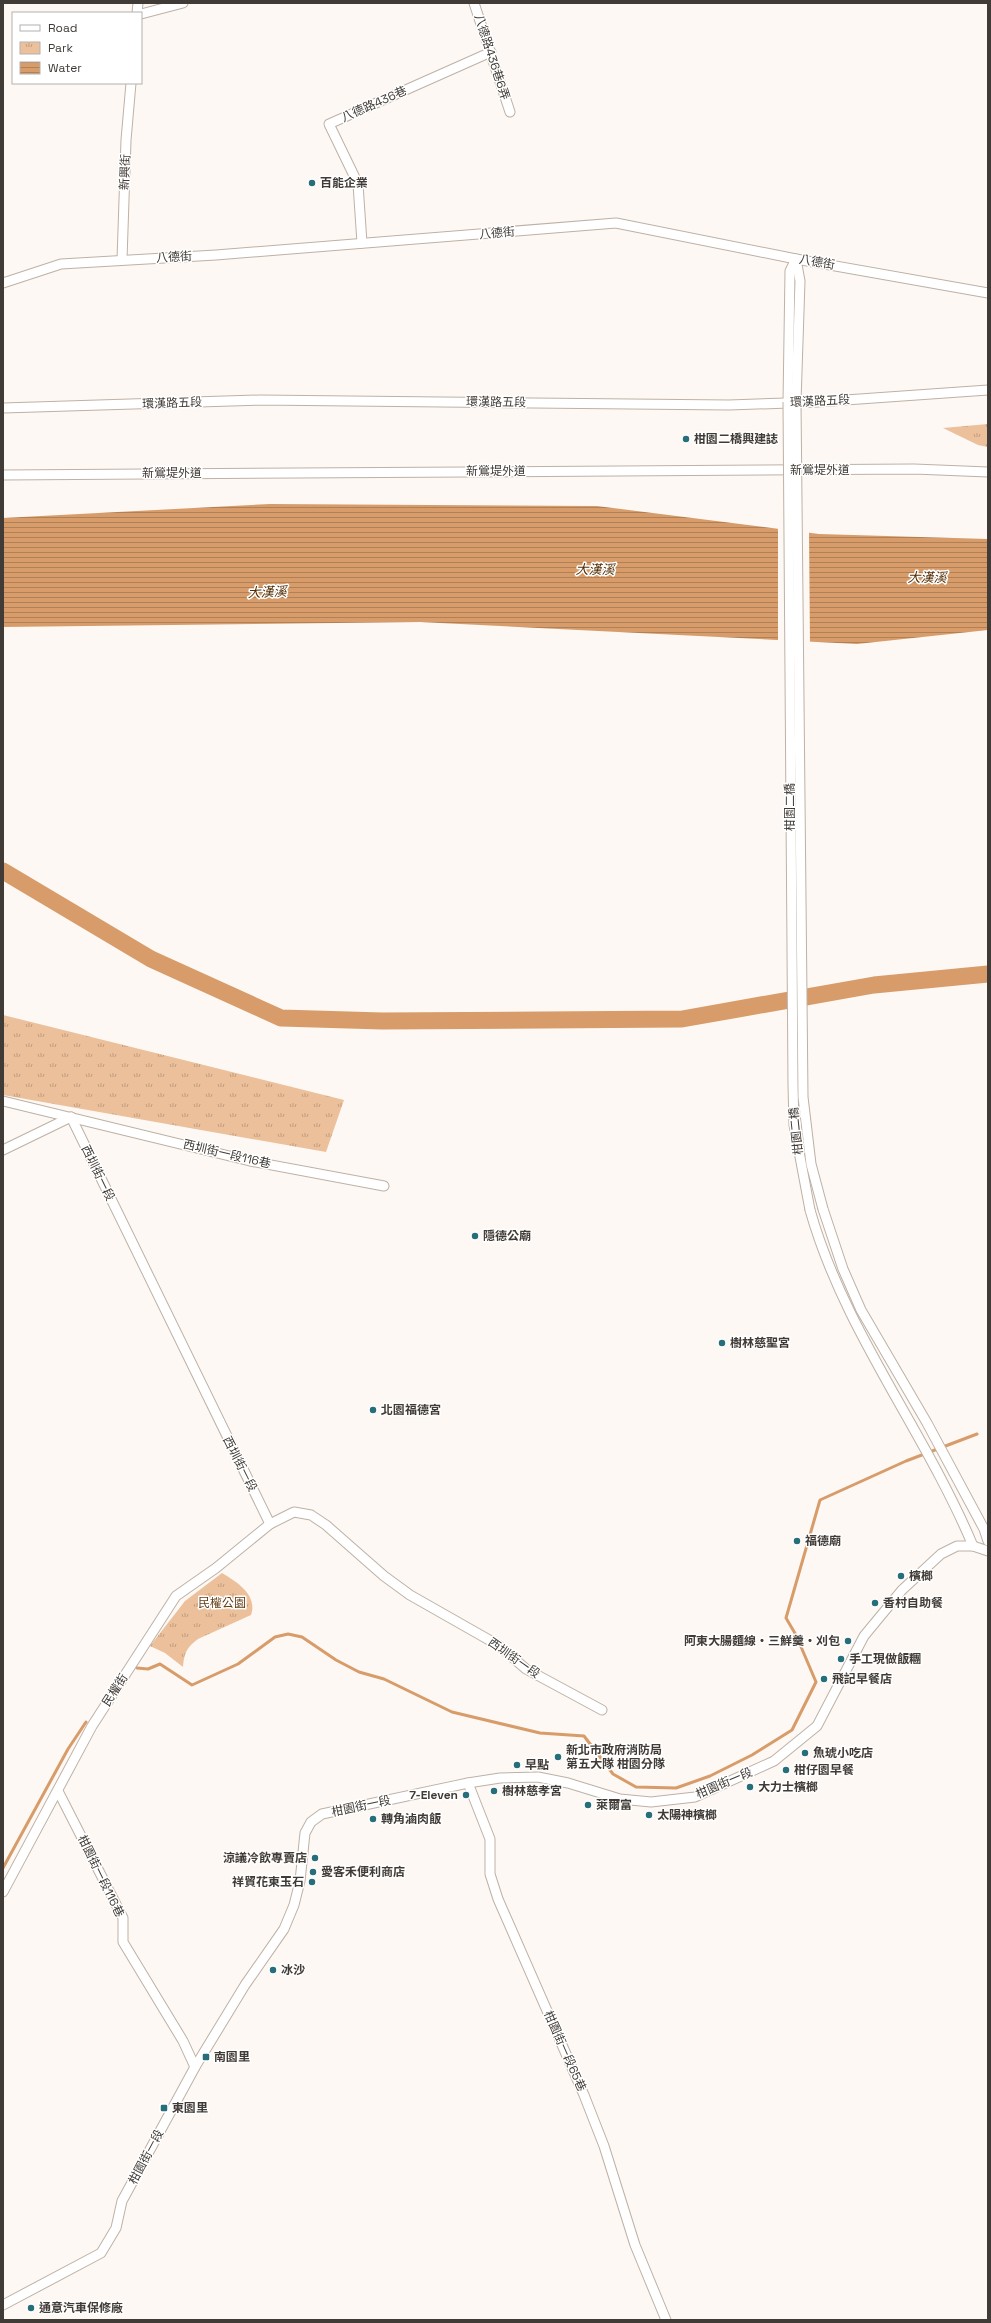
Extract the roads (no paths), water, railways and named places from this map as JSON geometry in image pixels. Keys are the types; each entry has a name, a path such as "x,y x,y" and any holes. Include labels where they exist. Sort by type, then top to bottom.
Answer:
{"street":[{"path":"142,14 182,3"},
{"name":"八德路436巷6弄","path":"474,3 510,112"},
{"name":"八德路436巷","path":"362,243 358,184 329,124 491,52"},
{"name":"新興街","path":"122,260 126,140 131,84"},
{"name":"八德街","path":"3,283 61,264 362,243 616,223 796,259 988,293"},
{"path":"792,402 790,271 796,259"},
{"name":"環漢路五段","path":"3,408 260,400 689,405 792,402 988,390"},
{"name":"柑園二橋","path":"792,402 803,1097 811,1164 823,1209 843,1269 861,1310 927,1423 984,1529 988,1541"},
{"name":"柑園二橋","path":"792,402 794,1125 810,1210 818,1239 843,1299 955,1503 973,1546"},
{"name":"新鶯堤外道","path":"3,475 906,469 988,472"},
{"name":"西圳街一段116巷","path":"3,1101 250,1161 384,1186"},
{"path":"3,1150 72,1117"},
{"name":"西圳街一段","path":"72,1117 270,1524 294,1512 311,1515 326,1525 384,1576 410,1595 498,1645 526,1669 602,1710"},
{"name":"民權街","path":"3,1892 92,1726 176,1596 216,1568 270,1524"},
{"name":"柑園街一段","path":"3,2305 101,2253 116,2228 122,2201 194,2067 245,1985 284,1929 294,1905 300,1881 305,1833 311,1822 322,1814 468,1783 500,1778 538,1777 568,1783 620,1799 651,1802 695,1797 738,1779 774,1761 817,1726 864,1636 902,1590 941,1554 957,1546 973,1546 988,1551"},
{"name":"柑園街一段65巷","path":"468,1783 490,1839 490,1874 498,1899 584,2095 604,2146 635,2244 666,2320"},
{"name":"柑園街一段116巷","path":"58,1791 123,1918 123,1942 183,2041 194,2067"}],"water":[{"name":"大漢溪","path":"270,504 597,506 819,534 988,539 988,630 857,644 420,622 3,627 3,518"}],"waterway":[{"path":"3,871 151,959 281,1018 382,1021 682,1019 874,985 988,974"},
{"path":"137,1668 148,1669 160,1664 192,1685 238,1664 275,1637 288,1634 302,1637 336,1660 359,1672 384,1679 452,1712 540,1733 584,1736 613,1774 636,1787 676,1788 710,1776 752,1755 792,1730 816,1682 796,1635 786,1618 820,1500 906,1461 977,1434"},
{"path":"3,1868 68,1749 86,1722"}],"place":[{"name":"百能企業","path":"312,183"},
{"name":"柑園二橋興建誌","path":"686,439"},
{"name":"隱德公廟","path":"475,1236"},
{"name":"樹林慈聖宮","path":"722,1343"},
{"name":"北園福德宮","path":"373,1410"},
{"name":"福德廟","path":"797,1541"},
{"name":"檳榔","path":"901,1576"},
{"name":"香村自助餐","path":"875,1603"},
{"name":"阿東大腸麵線‧三鮮羹‧刈包","path":"848,1641"},
{"name":"手工現做飯糰","path":"841,1659"},
{"name":"飛記早餐店","path":"824,1679"},
{"name":"魚琥小吃店","path":"805,1753"},
{"name":"新北市政府消防局 第五大隊 柑園分隊","path":"558,1757"},
{"name":"早點","path":"517,1765"},
{"name":"柑仔園早餐","path":"786,1770"},
{"name":"大力士檳榔","path":"750,1787"},
{"name":"樹林慈孝宮","path":"494,1791"},
{"name":"7-Eleven","path":"466,1795"},
{"name":"萊爾富","path":"588,1805"},
{"name":"太陽神檳榔","path":"649,1815"},
{"name":"轉角滷肉飯","path":"373,1819"},
{"name":"涼議冷飲專賣店","path":"315,1858"},
{"name":"愛客禾便利商店","path":"313,1872"},
{"name":"祥貿花東玉石","path":"312,1882"},
{"name":"冰沙","path":"273,1970"},
{"name":"南園里","path":"206,2057"},
{"name":"東園里","path":"164,2108"},
{"name":"通意汽車保修廠","path":"31,2308"}],"park label":[{"name":"民權公園","path":"222,1603"}]}
